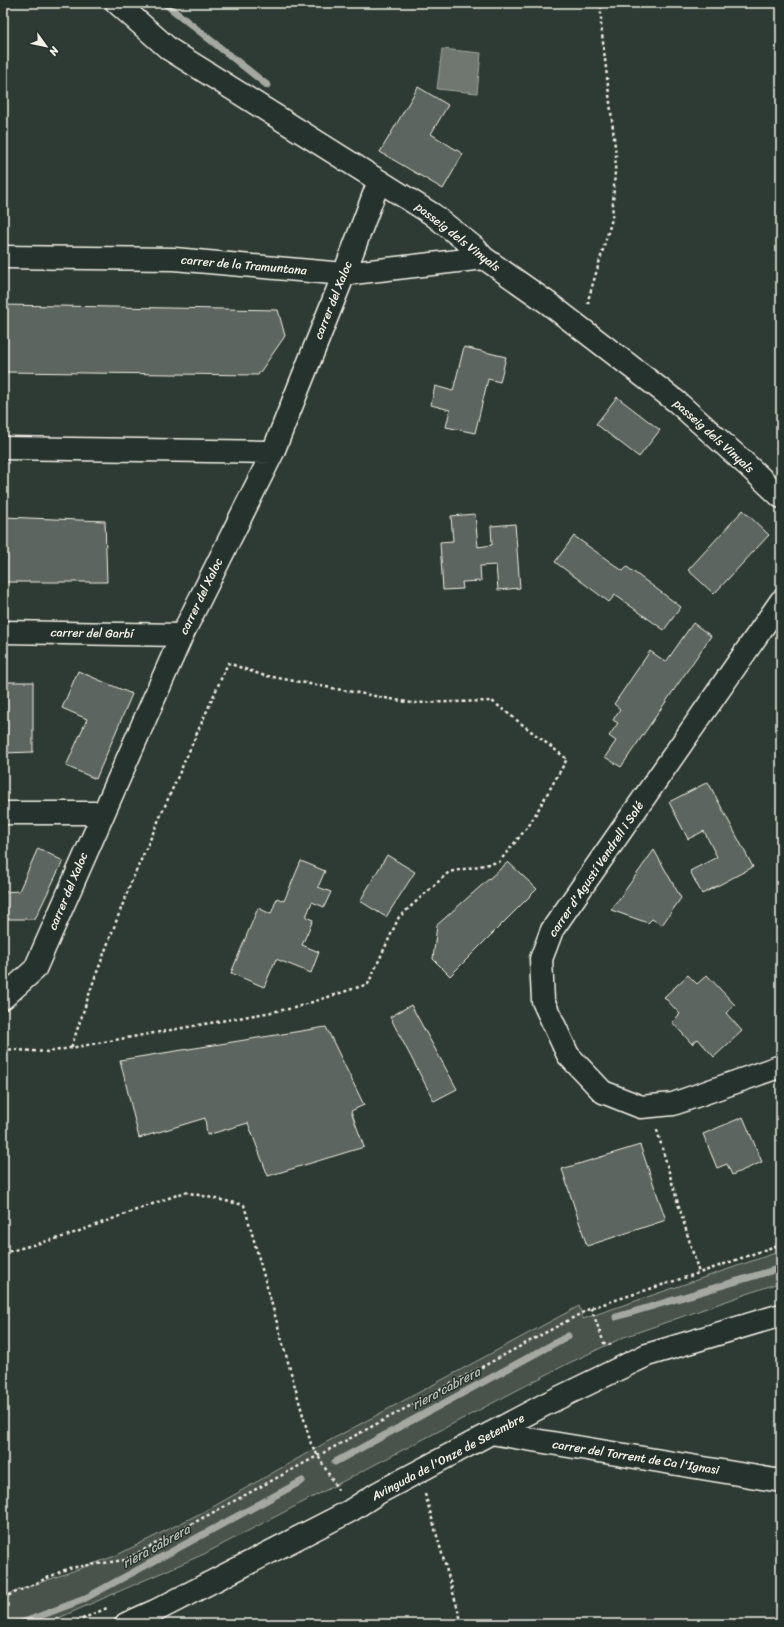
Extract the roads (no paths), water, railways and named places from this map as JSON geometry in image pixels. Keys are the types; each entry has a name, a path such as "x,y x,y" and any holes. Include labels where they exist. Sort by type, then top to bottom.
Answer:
{"street":[{"name":"passeig dels Vinyals","path":"117,3 169,49 432,214 475,248 484,258 588,333 677,402 781,497"},
{"name":"carrer del Xaloc","path":"3,998 35,969 182,635 273,452 344,274 379,181"},
{"name":"carrer de la Tramuntana","path":"3,257 174,259 344,274 484,258"},
{"path":"3,448 273,452"},
{"name":"carrer d'Agustí Vendrell i Solé","path":"781,601 552,930 541,960 543,1001 568,1055 603,1092 641,1107 673,1104 781,1066"},
{"name":"carrer del Garbí","path":"3,632 182,635"},
{"path":"3,813 103,813"},
{"name":"Avinguda de l'Onze de Setembre","path":"126,1624 155,1611 350,1511 378,1493 568,1393 647,1355 781,1314"},
{"name":"carrer del Torrent de Ca l'Ignasi","path":"491,1433 781,1481"}],"waterway":[{"path":"164,3 267,85"},
{"name":"riera cabrera","path":"616,1317 781,1268"},
{"name":"riera cabrera","path":"335,1462 568,1336"},
{"name":"riera cabrera","path":"19,1624 82,1600 302,1481"}]}
